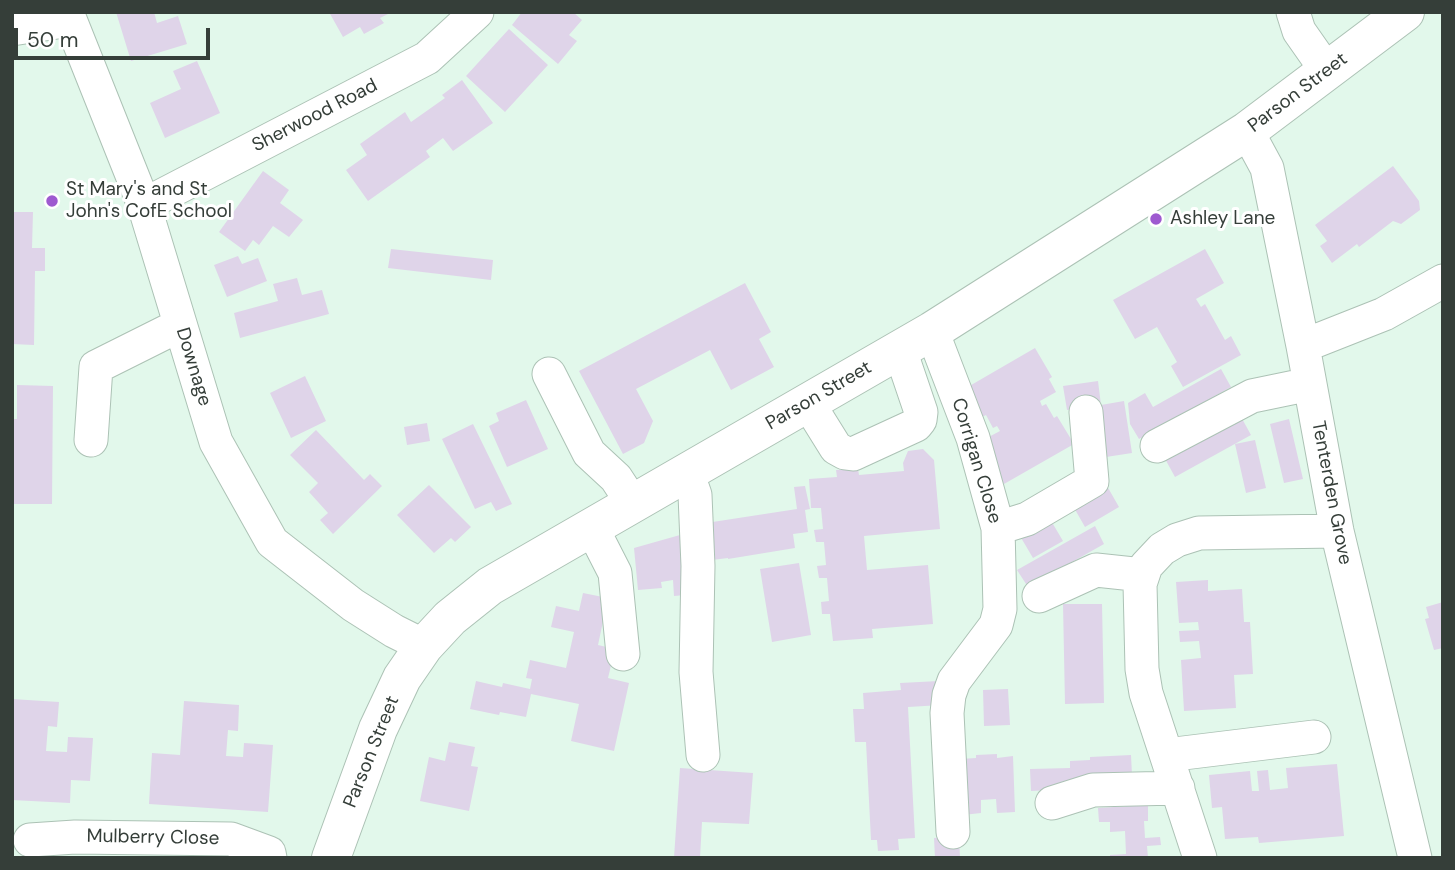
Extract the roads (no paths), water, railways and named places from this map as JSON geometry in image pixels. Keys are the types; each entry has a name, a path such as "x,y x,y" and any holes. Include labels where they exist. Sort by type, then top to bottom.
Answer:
{"main road":[{"name":"Parson Street","path":"337,857 378,729 402,678 424,646 450,618 491,586 916,340 1247,131 1405,12"}],"street":[{"name":"Sherwood Road","path":"144,205 427,58 477,12"},
{"path":"1293,12 1299,31 1327,71"},
{"name":"Downage","path":"68,16 144,205 216,442 272,542 353,605 424,646"},
{"path":"12,29 68,16"},
{"name":"Tenterden Grove","path":"1247,131 1267,167 1337,531 1415,858"},
{"path":"1303,346 1384,314 1443,281"},
{"path":"91,440 96,367 180,325"},
{"path":"808,403 836,448 845,453 853,454 916,425 921,412 916,340"},
{"name":"Corrigan Close","path":"916,340 973,438 998,528 999,609 996,625 954,681 949,695 947,713 953,832"},
{"path":"548,373 589,453 616,478 633,504"},
{"path":"1157,446 1252,396 1310,384"},
{"path":"998,528 1027,519 1092,481 1086,412"},
{"path":"687,472 695,495 698,565 696,671 703,755"},
{"path":"592,528 615,573 623,654"},
{"path":"1200,858 1146,693 1142,669 1140,584 1146,566 1161,549 1199,533 1337,531"},
{"path":"1039,596 1096,570 1143,575"},
{"path":"1167,755 1314,737"},
{"path":"1052,803 1093,790 1178,788"},
{"name":"Mulberry Close","path":"33,845 75,837 231,839 269,853 270,858"}],"place":[{"name":"St Mary's and St John's CofE School","path":"52,201"},
{"name":"Ashley Lane","path":"1156,219"}]}
